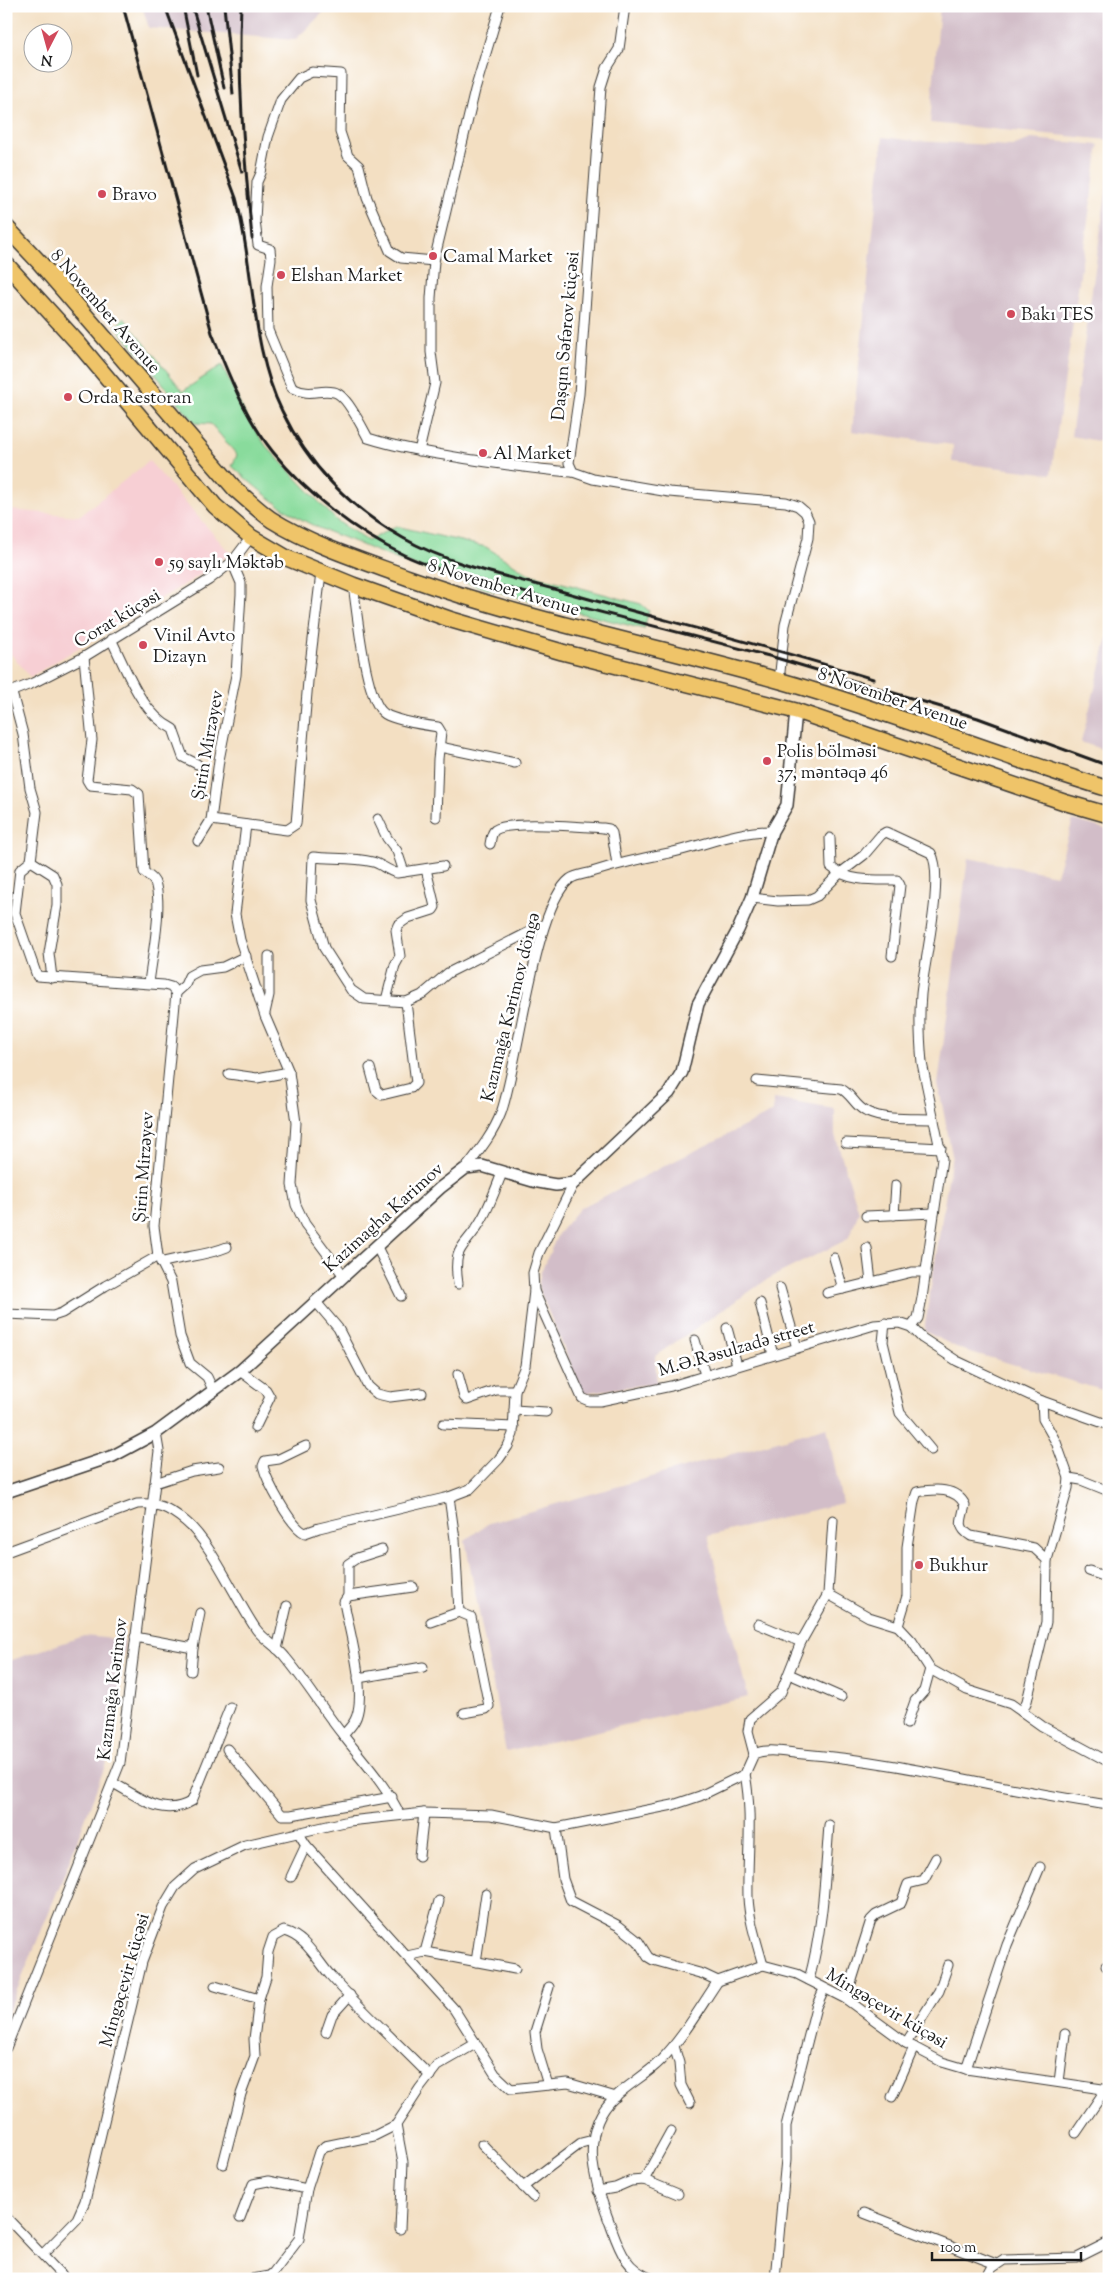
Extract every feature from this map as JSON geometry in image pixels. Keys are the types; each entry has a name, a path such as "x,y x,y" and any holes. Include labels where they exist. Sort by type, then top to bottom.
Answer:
{"highway":[{"name":"8 November Avenue","path":"6,227 40,263 236,490 272,520 301,535 343,554 450,592 571,628 779,681 881,712 1109,789"},
{"path":"6,264 104,373 215,506 251,537 287,558 321,573 452,620 544,646 796,711 1067,804 1109,815"}],"street":[{"path":"419,451 435,383 431,352 430,298 434,262 475,93 500,6"},
{"name":"Daşqın Səfərov küçəsi","path":"573,472 569,463 579,394 601,87 607,68 619,49 625,6"},
{"path":"434,262 401,258 390,251 367,198 359,166 348,156 340,132 341,74 312,72 299,78 282,100 268,137 261,173 257,182 255,221 258,245 270,249 271,259 267,286 268,330 292,388 304,394 335,392 344,396 368,438 419,451 543,470 573,472 593,479 669,492 786,502 798,506 805,512 809,521 808,538 785,625 779,681"},
{"name":"Corat küçəsi","path":"176,993 171,987 149,983 37,976 26,942 20,932 15,913 20,870 31,861 37,812 30,788 23,734 10,705 9,693 84,657 203,584 232,562 251,537"},
{"name":"Şirin Mirzəyev","path":"198,842 211,820 219,760 236,675 242,594 241,583 232,562"},
{"path":"211,820 287,830 296,824 308,681 321,573"},
{"path":"353,585 369,686 377,705 385,714 438,727 441,732 436,817"},
{"path":"111,639 137,692 160,722 173,729 183,757 197,764"},
{"path":"84,657 92,740 87,780 90,785 132,789 139,794 144,872 152,878 156,886 157,910 149,983"},
{"path":"574,1184 675,1086 682,1072 698,1004 738,930 752,898 772,831 787,804 796,711"},
{"path":"440,747 515,763"},
{"path":"378,819 386,838 397,851 404,872"},
{"path":"246,825 235,914 240,940 265,1016 289,1072 296,1122 292,1185 296,1205 305,1224 344,1276"},
{"path":"490,844 492,833 496,830 512,826 609,829 612,833 617,864"},
{"name":"Kazımağa Kərimov döngə","path":"466,1168 489,1140 500,1114 510,1084 543,925 555,896 570,878 617,864 692,848 730,835 750,831 772,831"},
{"path":"752,898 778,901 808,900 817,896 839,874 864,855 881,835 886,832 931,852 935,859 936,886 921,996 922,1063 942,1159 918,1318 911,1327 922,1338 957,1361 1042,1401 1109,1425"},
{"path":"830,838 831,867 839,874 869,880 897,880 900,885 892,956"},
{"path":"443,866 426,870 390,872 374,862 361,859 313,857 311,900 324,948 351,990 364,999 406,1002 422,995 448,973 543,925"},
{"path":"31,861 52,876 57,884 57,905 49,953 52,978"},
{"path":"386,1000 395,965 400,956 396,930 398,925 408,918 433,910 435,907 426,870"},
{"path":"176,993 185,986 189,976 200,970 223,967 246,956"},
{"path":"265,1016 269,996 269,956"},
{"name":"Şirin Mirzəyev","path":"176,993 154,1226 160,1260 171,1282 180,1336 190,1363 207,1377 213,1390"},
{"path":"370,1068 376,1090 382,1095 410,1088 416,1083 406,1002"},
{"path":"229,1074 257,1078 289,1072"},
{"path":"757,1081 841,1089 848,1092 860,1108 868,1113 884,1116 934,1119"},
{"path":"846,1143 941,1148"},
{"name":"Kazimagha Karimov","path":"6,1492 113,1456 156,1433 240,1371 440,1188 466,1168 482,1166 533,1181 574,1184"},
{"path":"458,1284 455,1264 457,1253 482,1220 502,1173"},
{"name":"M.Ə.Rəsulzadə street","path":"574,1184 539,1253 533,1272 534,1290 582,1398 589,1401 600,1401 671,1386 737,1365 885,1323 898,1323 911,1327"},
{"path":"894,1215 896,1185"},
{"path":"866,1216 934,1214"},
{"path":"377,1246 401,1296"},
{"path":"6,1314 53,1316 62,1313 104,1286 160,1260 212,1253 227,1247"},
{"path":"867,1248 871,1282"},
{"path":"834,1258 843,1289"},
{"path":"828,1293 912,1272 926,1272"},
{"path":"780,1288 797,1348"},
{"path":"306,1446 279,1459 265,1461 263,1466 283,1506 298,1530 305,1533 449,1497 470,1489 499,1459 508,1446 514,1427 515,1390 525,1366 534,1290"},
{"path":"316,1302 338,1328 368,1386 377,1394 390,1397 422,1393"},
{"path":"760,1303 773,1355"},
{"path":"885,1323 883,1342 900,1413 931,1450"},
{"path":"727,1328 737,1365"},
{"path":"695,1340 705,1375"},
{"path":"240,1371 266,1390 270,1397 255,1428"},
{"path":"458,1374 464,1397 467,1400 496,1390 515,1390"},
{"path":"1022,1712 1027,1701 1046,1622 1047,1560 1068,1488 1069,1478 1056,1442 1042,1419 1042,1401"},
{"path":"514,1410 546,1412"},
{"path":"443,1424 514,1427"},
{"name":"Kazımağa Kərimov","path":"6,2048 120,1764 159,1451 156,1433"},
{"path":"155,1483 192,1470 220,1467"},
{"path":"1069,1478 1081,1480 1106,1490"},
{"path":"898,1626 907,1596 907,1547 914,1500 918,1492 952,1491 961,1497 965,1505 961,1524 963,1532 971,1536 1034,1548 1047,1560"},
{"path":"449,1497 455,1538 459,1612"},
{"path":"6,1552 137,1504 153,1503 170,1510 187,1522 208,1549 258,1631 277,1649 303,1679 343,1735 392,1797 400,1815"},
{"path":"653,2279 640,2274 624,2259 598,2191 592,2159 593,2140 604,2110 616,2096 642,2078 674,2046 718,1981 763,1965 748,1899 750,1800 744,1774 754,1754 748,1731 750,1719 781,1692 801,1642 828,1594 833,1520"},
{"path":"343,1735 354,1721 358,1711 358,1678 344,1602 348,1596 348,1564 357,1558 382,1550"},
{"path":"1089,1571 1109,1578"},
{"path":"348,1596 413,1587"},
{"path":"828,1594 869,1617 898,1626 912,1641 930,1669 967,1690 1011,1704 1042,1726 1109,1760"},
{"path":"277,1649 287,1606"},
{"path":"431,1622 459,1612 471,1618 489,1706 486,1709 464,1713"},
{"path":"191,1671 193,1648 200,1613"},
{"path":"758,1624 801,1642"},
{"path":"135,1637 193,1648"},
{"path":"358,1678 423,1667"},
{"path":"907,1724 915,1701 924,1691 930,1669"},
{"path":"788,1674 841,1697"},
{"path":"113,1783 158,1808 175,1809 192,1801 230,1707"},
{"path":"227,1749 282,1815 291,1816 392,1797"},
{"path":"754,1754 768,1751 830,1756 936,1772 1055,1798 1109,1805"},
{"name":"Mingəçevir küçəsi","path":"43,2254 74,2223 85,2201 140,1972 163,1907 171,1894 195,1869 245,1845 350,1821 400,1815 424,1813 491,1814 556,1828 673,1805 700,1796 744,1774"},
{"path":"419,1856 424,1813"},
{"path":"808,1980 817,1950 823,1909 829,1824"},
{"path":"556,1828 563,1879 571,1901 619,1926 638,1941 648,1957 653,1960 703,1974 718,1981"},
{"path":"298,1832 306,1845 454,2009 494,2074 510,2089 568,2083 616,2096"},
{"path":"291,1877 306,1845"},
{"path":"846,1999 871,1920 876,1915 902,1903 908,1884 924,1880 936,1858"},
{"path":"966,2069 1007,1945 1040,1867"},
{"path":"476,1962 486,1894"},
{"path":"425,1952 439,1901"},
{"path":"223,2164 242,2094 255,2056 254,2039 259,1999 266,1977 268,1952 273,1937 284,1930 302,1940 330,1975 430,2076"},
{"path":"407,1956 425,1952 515,1969"},
{"path":"892,2096 910,2045 938,1991 948,1964"},
{"name":"Mingəçevir küçəsi","path":"763,1965 797,1974 846,1999 910,2045 942,2062 966,2069 1107,2089"},
{"path":"215,1986 259,1999"},
{"path":"548,2085 537,2049 535,2032 549,1987"},
{"path":"775,2279 786,2126 816,2007 824,1989"},
{"path":"326,2032 332,2015 350,1995"},
{"path":"1058,2082 1065,2034"},
{"path":"252,2279 272,2274 296,2246 299,2239 307,2189 319,2152 325,2146 374,2136 396,2125 437,2066 475,2044"},
{"path":"674,2046 679,2063 681,2086 690,2103"},
{"path":"1076,2133 1107,2089"},
{"path":"396,2125 403,2162 400,2229"},
{"path":"644,2180 671,2131"},
{"path":"523,2186 582,2143 593,2140"},
{"path":"482,2144 533,2196"},
{"path":"598,2191 615,2188 631,2181 644,2180 678,2194"},
{"path":"240,2218 253,2184 268,2181 307,2189"},
{"path":"864,2213 996,2264"},
{"path":"6,2217 65,2279"},
{"path":"986,2279 996,2264 1004,2260 1077,2258 1109,2242"}],"shaded area":[{"path":"142,6 330,6 295,40 149,28"},
{"path":"940,6 1109,6 1109,140 930,123"},
{"path":"883,137 914,141 1012,146 1031,139 1099,145 1051,474 952,462 953,445 852,431"},
{"path":"1109,172 1109,443 1071,436"},
{"path":"149,461 230,553 210,569 30,677 6,648 6,513 10,510 79,516"},
{"path":"1109,634 1109,752 1081,742"},
{"path":"1073,820 1109,830 1109,1392 960,1349 924,1331 952,1155 938,1084 968,858 1056,875"},
{"path":"774,1099 835,1109 835,1135 859,1212 848,1239 768,1279 655,1356 657,1383 583,1393 538,1287 541,1272 558,1234 580,1208 773,1112"},
{"path":"827,1427 842,1503 708,1536 748,1697 506,1752 465,1540 489,1523"},
{"path":"84,1636 125,1640 114,1742 64,1875 6,2017 6,1662"}],"green space":[{"path":"124,318 183,391 222,365 246,416 266,446 337,521 368,541 396,526 486,547 529,574 641,604 649,611 644,629 498,592 427,570 321,529 301,519 248,481 232,466 237,455 211,424 195,423 116,326"}],"railway":[{"path":"123,6 212,333 224,364 238,395 263,439 286,468 333,511 386,546 415,560 450,573 773,657 978,718 1109,766"},
{"path":"165,6 236,198 242,224 264,361 272,387 293,431 305,450 333,484 366,514 403,538 441,556 503,576 758,645 873,679"},
{"path":"183,6 197,75"},
{"path":"192,6 242,172"},
{"path":"206,6 224,88"},
{"path":"224,6 233,94"},
{"path":"241,6 241,93 252,238"}],"place":[{"name":"Bravo","path":"102,194"},
{"name":"Camal Market","path":"433,256"},
{"name":"Elshan Market","path":"281,275"},
{"name":"Bakı TES","path":"1011,314"},
{"name":"Orda Restoran","path":"68,397"},
{"name":"Al Market","path":"483,453"},
{"name":"59 saylı Məktəb","path":"159,562"},
{"name":"Vinil Avto Dizayn","path":"143,645"},
{"name":"Polis bölməsi 37, məntəqə 46","path":"767,761"},
{"name":"Bukhur","path":"919,1565"}]}
